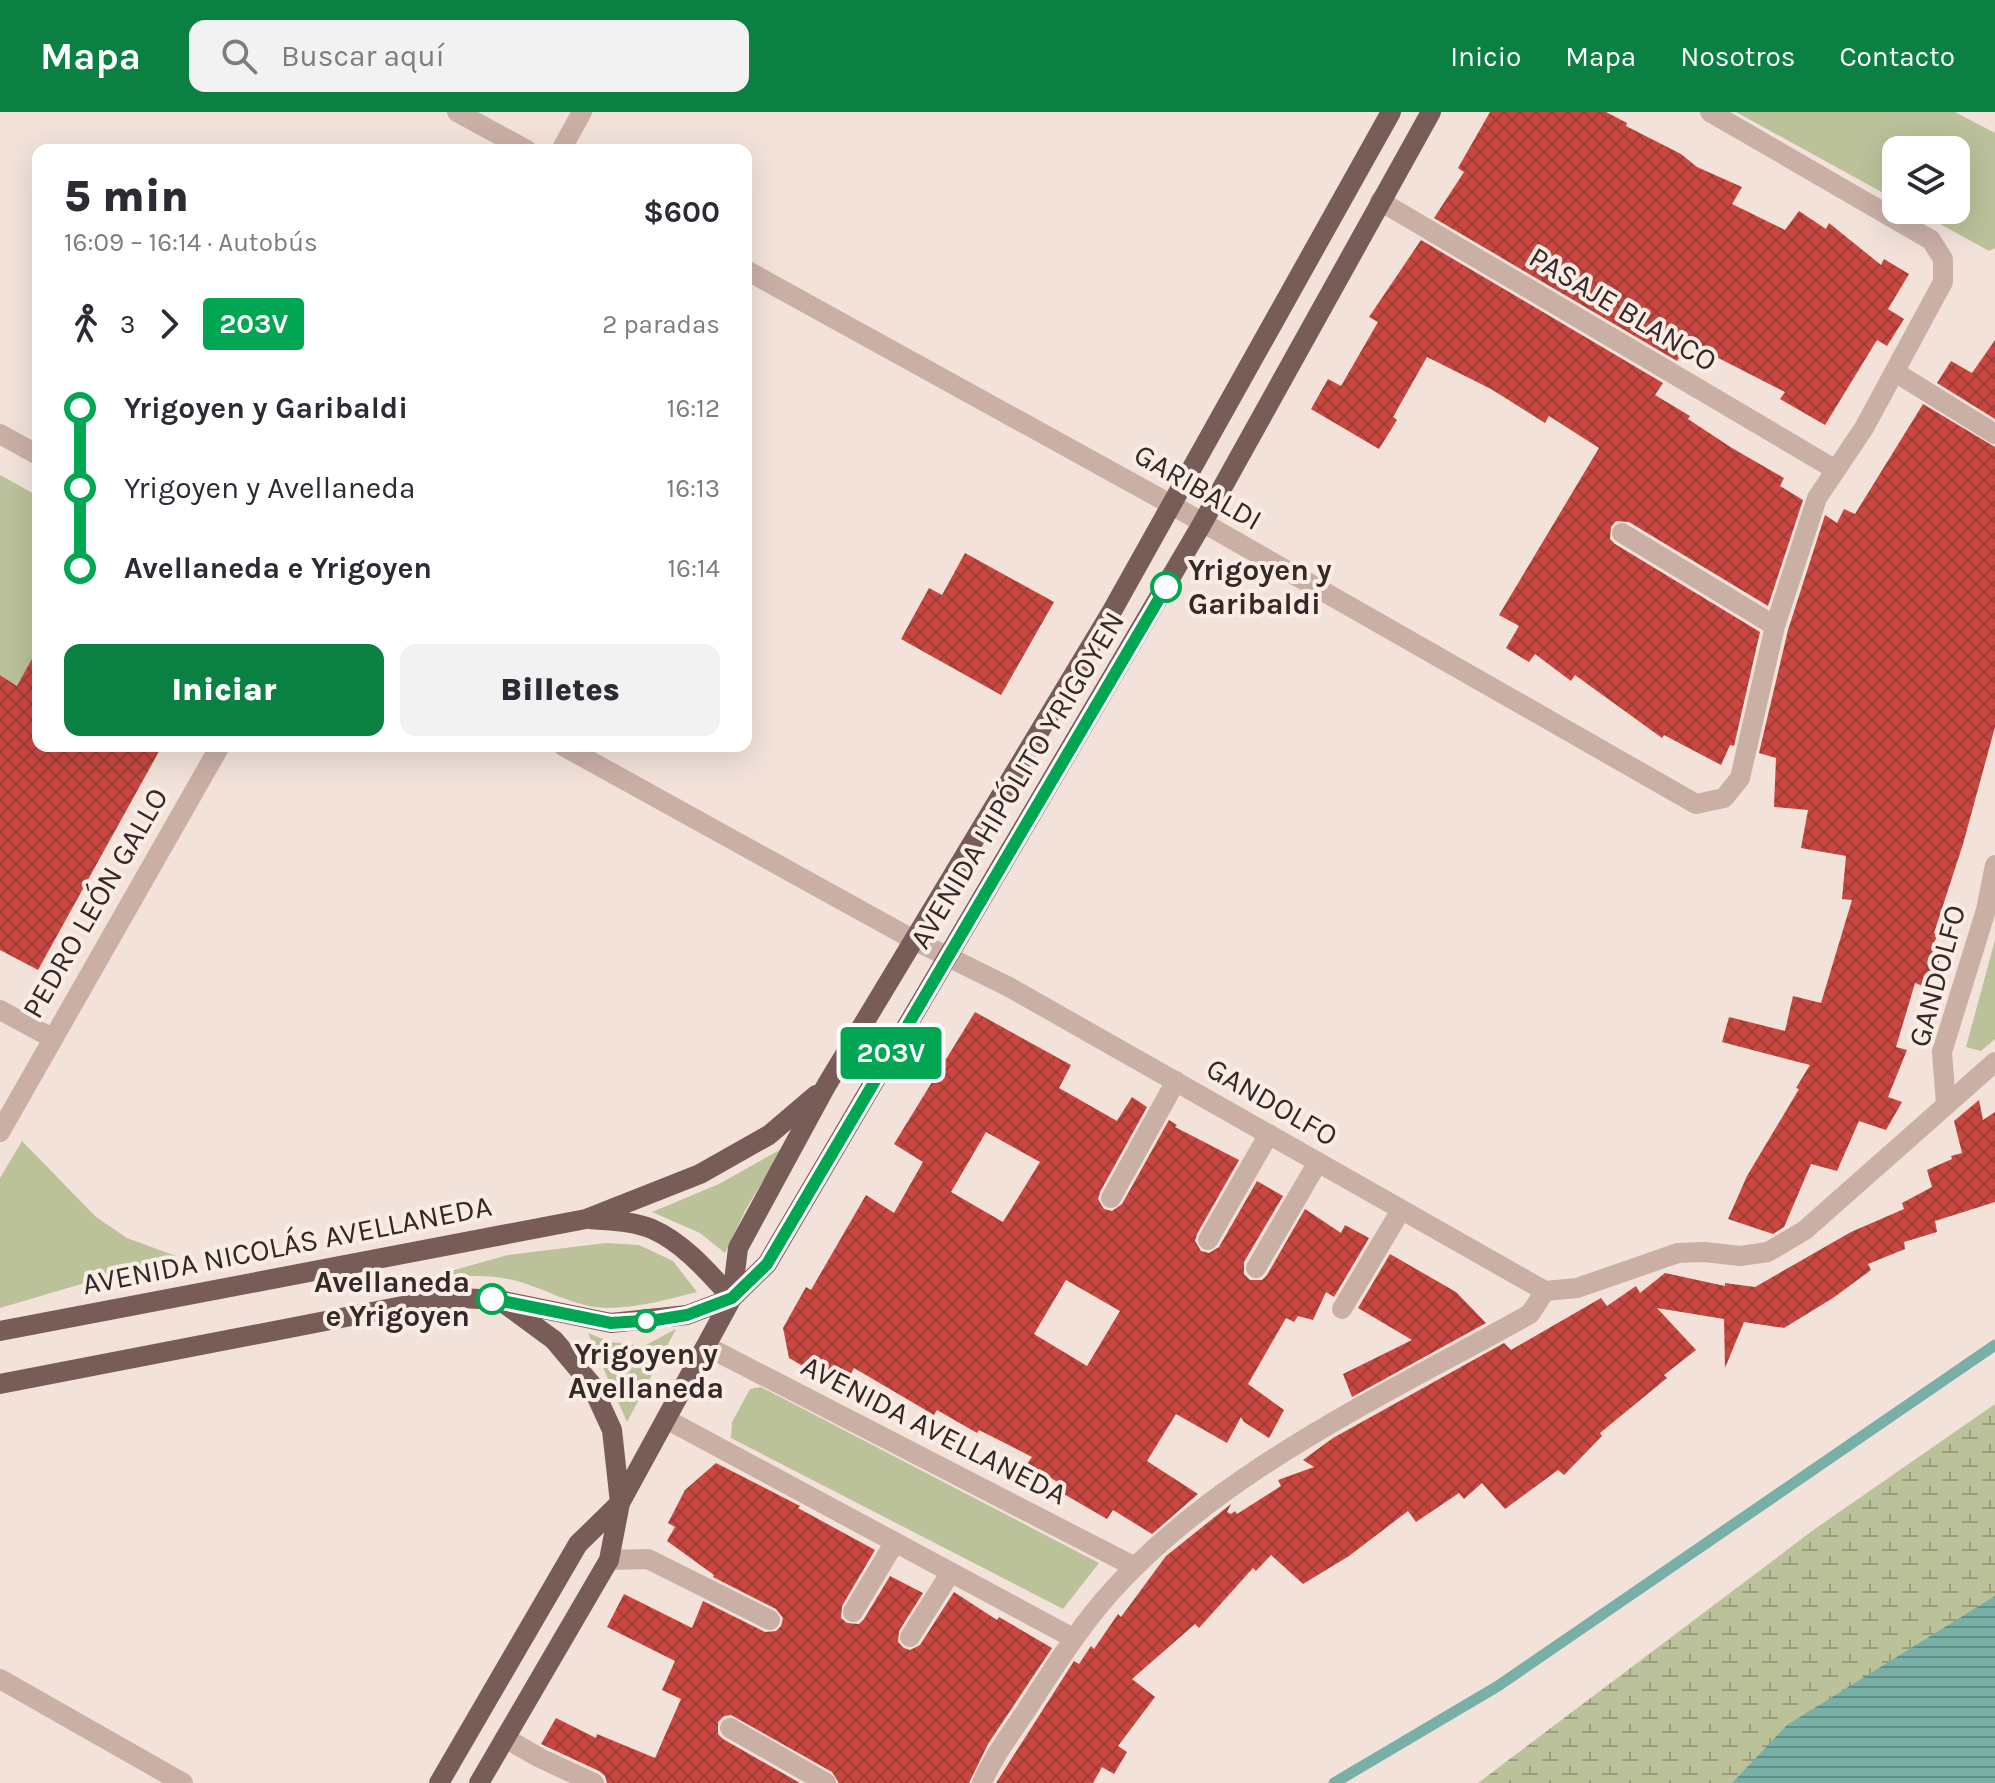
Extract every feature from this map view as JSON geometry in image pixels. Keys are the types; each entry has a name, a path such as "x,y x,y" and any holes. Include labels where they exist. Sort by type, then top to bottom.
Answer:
{"main road":[{"name":"AVENIDA HIPÓLITO YRIGOYEN","path":"732,1298 738,1248 826,1086 1112,611 1391,112"},
{"name":"AVENIDA HIPÓLITO YRIGOYEN","path":"439,1783 578,1544 620,1503 732,1298 767,1264 1202,524 1431,112"},
{"name":"AVENIDA NICOLÁS AVELLANEDA","path":"0,1331 586,1219 700,1174 769,1135 826,1086"},
{"name":"AVENIDA NICOLÁS AVELLANEDA","path":"586,1219 630,1223 652,1229 670,1239 732,1298"},
{"path":"0,1384 408,1305 461,1298 499,1300 611,1323 687,1315 732,1298"},
{"path":"499,1300 554,1340 591,1384 612,1430 620,1503"},
{"name":"AVENIDA HIPÓLITO YRIGOYEN","path":"479,1783 609,1560 620,1503"}],"street":[{"path":"457,112 516,144"},
{"path":"564,144 582,112"},
{"path":"1622,533 1775,626 1817,498 1864,428 1943,282 1943,259 1931,240 1710,112"},
{"name":"PASAJE BLANCO","path":"1380,201 1836,470"},
{"name":"GARIBALDI","path":"752,273 1172,505 1696,804 1724,798 1740,778 1775,626"},
{"path":"1895,372 1995,434"},
{"path":"0,434 32,452"},
{"name":"PEDRO LEÓN GALLO","path":"0,1132 217,752"},
{"name":"GANDOLFO","path":"574,752 947,958 1009,987 1545,1291"},
{"name":"GANDOLFO","path":"1946,1104 1942,1052 1986,910 1995,865"},
{"path":"0,1010 52,1038"},
{"path":"982,1783 1073,1638 1135,1567 1231,1485 1289,1448 1530,1314 1545,1291 1577,1288 1678,1253 1740,1256 1768,1252 1805,1230 1995,1062"},
{"path":"1111,1198 1176,1081"},
{"path":"1208,1240 1269,1134"},
{"path":"1256,1268 1318,1162"},
{"path":"1342,1309 1401,1210"},
{"name":"AVENIDA AVELLANEDA","path":"706,1346 1135,1567"},
{"path":"666,1419 1073,1638"},
{"path":"853,1612 895,1542"},
{"path":"609,1560 648,1559 770,1620"},
{"path":"910,1637 951,1572"},
{"path":"0,1679 183,1783"},
{"path":"730,1728 826,1783"},
{"path":"505,1738 594,1783"}],"green space":[{"path":"1736,112 1955,112 1995,133 1995,248 1989,251 1940,224 1970,224 1970,136 1882,136 1882,192"},
{"path":"0,475 32,493 32,682 17,686 0,675"},
{"path":"1995,940 1995,1039 1981,1051 1966,1047"},
{"path":"22,1141 96,1217 127,1238 176,1256 0,1308 0,1178"},
{"path":"783,1148 746,1209 725,1253 700,1233 652,1212 719,1184"},
{"path":"606,1243 639,1245 673,1261 697,1292 641,1305 607,1308 571,1301 525,1283 502,1278 468,1276 422,1279 508,1255"},
{"path":"676,1329 627,1422 588,1333 610,1342 644,1346"},
{"path":"761,1387 1099,1563 1063,1609 731,1438 732,1422 750,1389"},
{"path":"1995,1404 1995,1783 1478,1783 1812,1531"}],"water":[{"path":"1995,1596 1995,1783 1732,1783 1787,1725"}],"building":[{"path":"1490,112 1606,112 1627,123 1626,126 1681,154 1697,167 1742,187 1732,204 1785,230 1799,211 1826,229 1829,223 1881,265 1884,259 1909,274 1888,309 1904,319 1887,346 1877,340 1825,425 1780,399 1785,392 1689,343 1677,361 1434,218 1464,172 1458,168"},
{"path":"1421,240 1663,383 1655,395 1690,416 1688,419 1732,448 1784,478 1780,486 1803,500 1768,606 1629,522 1616,521 1611,527 1610,539 1615,544 1760,632 1734,746 1730,745 1721,765 1664,735 1662,738 1575,675 1571,681 1535,654 1529,662 1506,648 1519,626 1499,615 1599,448 1549,416 1545,423 1491,389 1427,357 1393,417 1397,420 1379,449 1311,409 1328,379 1341,386 1378,322 1369,317"},
{"path":"1995,340 1995,419 1937,383 1951,361 1972,373"},
{"path":"1923,404 1995,447 1995,727 1963,844 1934,933 1938,935 1932,946 1943,950 1930,989 1915,983 1896,1047 1907,1050 1888,1097 1902,1102 1886,1130 1859,1121 1837,1171 1811,1164 1784,1227 1773,1234 1728,1219 1747,1176 1810,1065 1722,1042 1729,1017 1785,1031 1793,996 1821,1003 1852,900 1842,899 1846,856 1801,848 1808,810 1774,807 1776,758 1759,753 1788,630 1825,515 1837,523 1844,509 1855,514"},
{"path":"965,553 1054,602 1001,695 901,639 929,588 942,595"},
{"path":"32,659 32,752 159,752 38,970 0,950 0,675 17,686"},
{"path":"975,1012 1071,1065 1059,1088 1117,1121 1132,1097 1147,1107 1100,1192 1098,1199 1104,1209 1112,1211 1122,1204 1169,1120 1177,1125 1175,1127 1239,1160 1197,1234 1195,1241 1201,1251 1209,1253 1219,1247 1257,1181 1283,1196 1244,1262 1244,1274 1250,1280 1262,1280 1267,1275 1305,1209 1341,1233 1345,1225 1369,1238 1334,1297 1326,1292 1313,1320 1298,1316 1294,1322 1286,1318 1248,1384 1284,1410 1269,1438 1241,1417 1227,1443 1176,1414 1147,1461 1198,1494 1152,1534 1113,1510 1107,1519 1062,1493 1066,1487 1027,1464 1032,1457 979,1430 977,1433 937,1410 934,1415 854,1368 847,1381 830,1371 825,1379 789,1358 783,1328 806,1287 811,1290 866,1195 894,1213 923,1162 894,1144","holes":["986,1132 1040,1162 1003,1222 951,1192","1066,1280 1120,1311 1087,1366 1034,1334"]},
{"path":"1979,1100 1983,1120 1995,1112 1995,1202 1935,1221 1937,1232 1904,1242 1905,1249 1868,1264 1871,1270 1784,1328 1744,1322 1725,1368 1724,1319 1657,1308 1696,1350 1600,1433 1602,1436 1564,1475 1558,1470 1505,1509 1482,1483 1464,1499 1459,1493 1416,1522 1408,1511 1349,1556 1303,1584 1271,1555 1256,1571 1253,1568 1199,1628 1195,1624 1132,1679 1155,1697 1118,1746 1127,1752 1114,1774 1102,1767 1093,1783 996,1783 1074,1661 1079,1664 1091,1646 1094,1649 1118,1614 1121,1617 1166,1556 1231,1504 1227,1512 1231,1514 1235,1511 1237,1514 1281,1486 1278,1480 1314,1467 1303,1460 1333,1438 1504,1343 1511,1350 1601,1298 1607,1306 1636,1286 1640,1293 1665,1273 1725,1286 1725,1283 1755,1287 1851,1232 1904,1209 1902,1203 1932,1187 1927,1170 1962,1153 1954,1121"},
{"path":"1390,1254 1456,1292 1486,1323 1352,1397 1343,1374 1412,1340 1358,1308"},
{"path":"716,1463 800,1506 798,1508 875,1550 842,1606 841,1618 847,1623 859,1624 864,1619 890,1576 923,1593 899,1631 898,1642 904,1648 910,1650 920,1645 954,1592 997,1620 999,1617 1052,1648 988,1744 969,1783 839,1783 832,1772 731,1715 724,1716 718,1722 718,1734 723,1739 800,1783 607,1783 599,1771 541,1744 556,1718 596,1738 597,1734 655,1758 681,1699 662,1690 675,1661 607,1627 624,1594 692,1628 703,1601 765,1632 776,1631 781,1626 783,1618 776,1609 713,1577 667,1541 675,1527 668,1523 685,1490"}],"waterway":[{"path":"1334,1783 1498,1686 1995,1345"}],"bus line":[{"name":"203V","path":"492,1299 611,1323 656,1320 687,1315 732,1298 767,1264 1166,587"}],"place":[{"name":"Yrigoyen y Garibaldi","path":"1166,587"},
{"name":"Avellaneda e Yrigoyen","path":"492,1299"},
{"name":"Yrigoyen y Avellaneda","path":"646,1321"}]}
